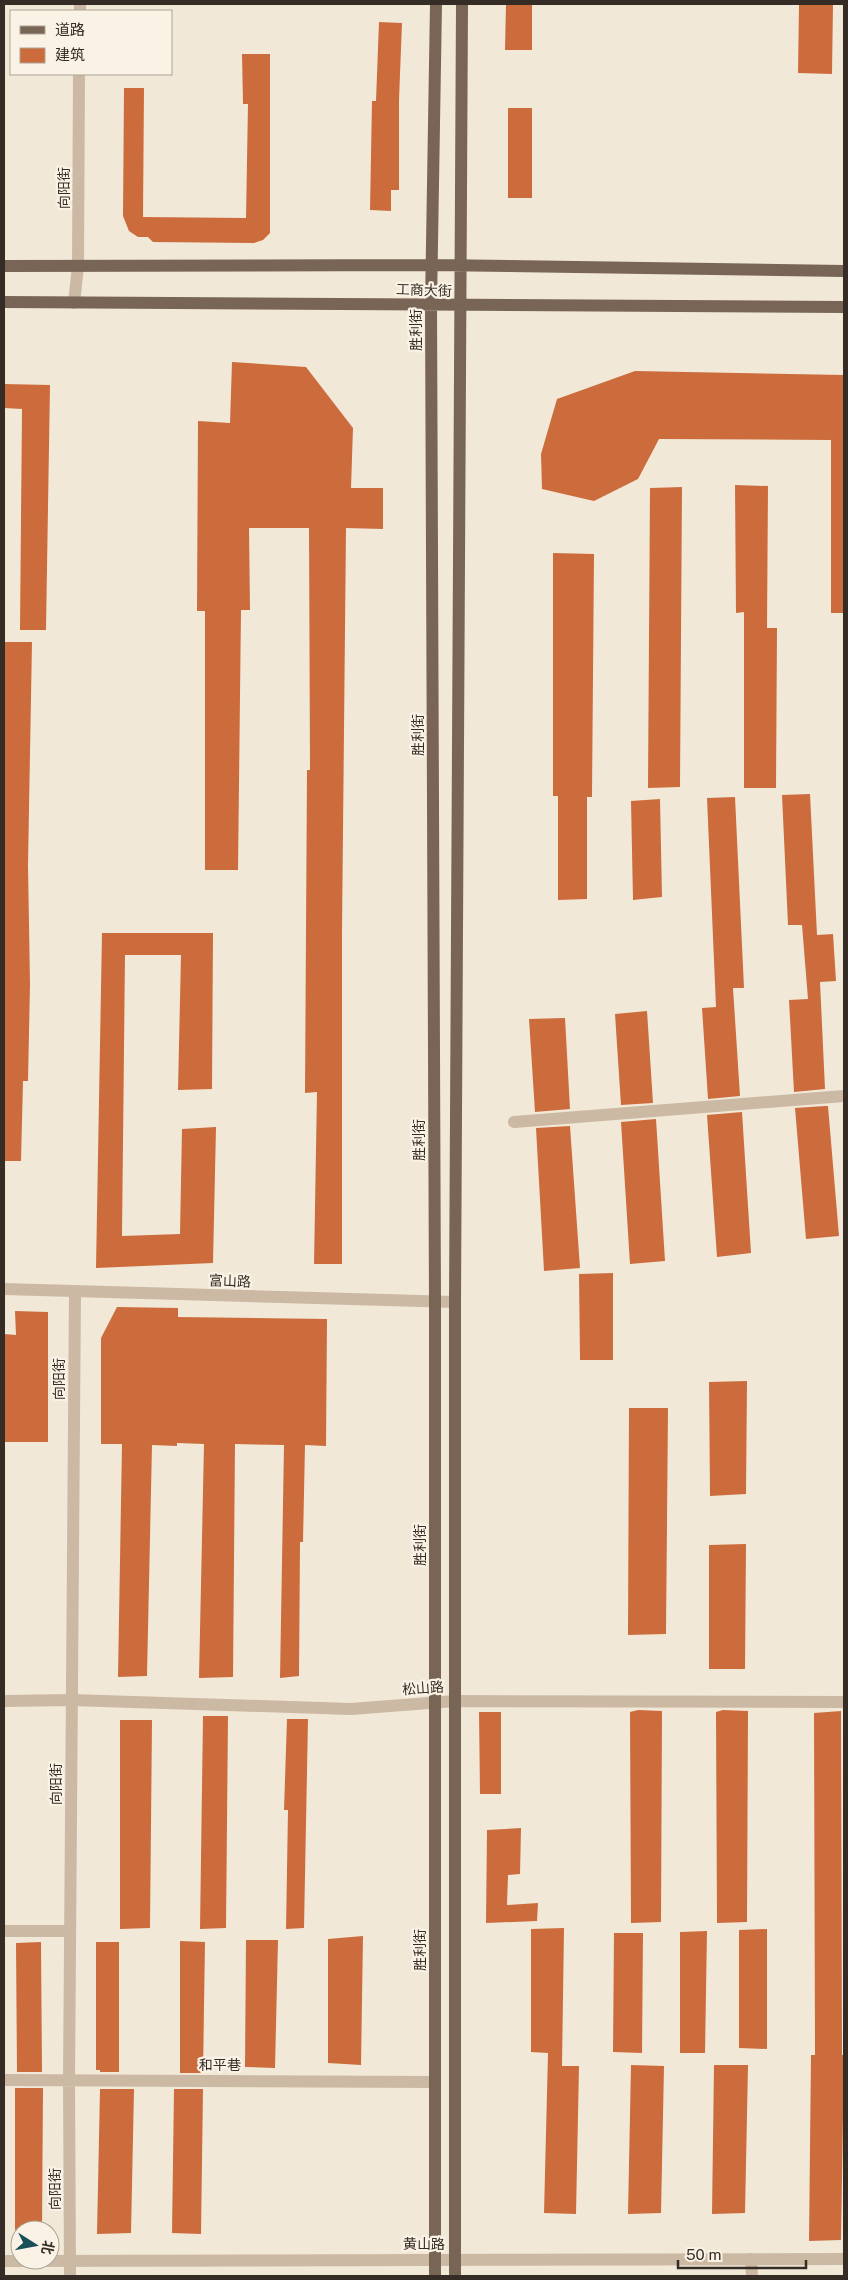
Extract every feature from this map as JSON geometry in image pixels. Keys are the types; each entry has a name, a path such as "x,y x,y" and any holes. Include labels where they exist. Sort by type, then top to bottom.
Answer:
{"main road":[{"name":"胜利街","path":"436,4 431,304 436,2276"},
{"path":"455,2276 455,1302 462,4"},
{"name":"工商大街","path":"4,266 433,265 844,270"},
{"name":"工商大街","path":"4,302 844,307"}],"street":[{"name":"向阳街","path":"74,303 78,266 79,75"},
{"path":"514,1122 844,1096"},
{"name":"富山路","path":"4,1289 455,1302"},
{"name":"向阳街","path":"70,2276 69,2079 75,1291"},
{"name":"松山路","path":"4,1701 72,1700 351,1709 455,1701 844,1702"},
{"path":"4,1931 70,1931"},
{"name":"和平巷","path":"4,2080 435,2082"},
{"path":"751,2259 752,2276"},
{"name":"黄山路","path":"4,2261 844,2259"}],"building":[{"path":"506,4 532,4 532,50 505,50"},
{"path":"799,4 833,4 832,74 798,73"},
{"path":"379,22 402,23 399,100 399,190 391,190 391,211 370,210 372,101 376,101"},
{"path":"242,54 270,54 270,233 263,240 254,243 153,242 148,237 138,237 129,231 123,216 124,88 144,88 143,217 246,218 248,104 243,104"},
{"path":"508,108 532,108 532,198 508,198"},
{"path":"232,362 306,367 353,428 351,488 383,488 383,529 346,528 342,932 342,1264 314,1264 317,1092 305,1093 307,770 310,770 309,528 249,528 250,610 241,610 238,870 205,870 205,611 197,611 198,421 230,423"},
{"path":"635,371 844,375 844,613 831,613 831,440 659,439 638,479 594,501 542,489 541,454 557,399"},
{"path":"4,384 50,385 46,630 20,630 22,409 4,408"},
{"path":"735,485 768,486 767,628 777,628 776,788 744,788 744,612 736,613"},
{"path":"682,487 680,787 648,788 650,488"},
{"path":"553,553 594,554 592,797 587,797 587,899 558,900 558,796 553,796"},
{"path":"4,642 32,642 28,865 30,984 28,1081 23,1081 21,1161 4,1161"},
{"path":"810,794 817,935 833,934 836,981 820,982 825,1089 794,1092 789,1000 808,999 802,925 788,925 782,795"},
{"path":"735,797 744,988 733,988 740,1096 708,1099 702,1008 716,1007 707,798"},
{"path":"660,799 662,897 633,900 631,801"},
{"path":"102,933 213,933 212,1089 178,1090 181,955 125,955 122,1236 180,1234 182,1129 216,1127 213,1263 96,1268"},
{"path":"647,1011 653,1103 621,1105 615,1014"},
{"path":"565,1018 570,1109 535,1112 529,1019"},
{"path":"828,1106 839,1236 806,1239 795,1108"},
{"path":"742,1112 751,1253 717,1257 707,1115"},
{"path":"656,1119 665,1261 630,1264 621,1122"},
{"path":"570,1126 580,1268 544,1271 536,1128"},
{"path":"613,1273 613,1360 580,1360 579,1274"},
{"path":"117,1307 178,1308 178,1317 327,1319 326,1446 305,1445 303,1542 300,1542 299,1676 280,1678 284,1445 235,1444 233,1677 199,1678 204,1444 177,1443 177,1446 152,1445 147,1676 118,1677 122,1444 101,1444 101,1338"},
{"path":"15,1311 48,1312 48,1442 4,1442 4,1334 16,1335"},
{"path":"747,1381 746,1494 710,1496 709,1382"},
{"path":"629,1408 668,1408 666,1634 628,1635"},
{"path":"746,1544 745,1669 709,1669 709,1545"},
{"path":"638,1710 662,1711 661,1922 631,1923 630,1712"},
{"path":"723,1710 748,1711 747,1922 717,1923 716,1712"},
{"path":"841,1711 842,2055 844,2055 841,2240 809,2241 811,2055 815,2055 814,1713"},
{"path":"479,1712 501,1712 501,1794 480,1794"},
{"path":"203,1716 228,1716 226,1928 200,1929"},
{"path":"287,1719 308,1719 304,1928 286,1929 288,1810 284,1810"},
{"path":"120,1720 152,1720 150,1928 120,1929"},
{"path":"521,1828 520,1874 508,1875 507,1905 538,1903 537,1921 486,1923 487,1830"},
{"path":"564,1928 562,2066 579,2066 576,2214 544,2213 548,2053 531,2052 531,1929"},
{"path":"767,1929 767,2049 739,2048 739,1930"},
{"path":"707,1931 705,2053 680,2053 680,1932"},
{"path":"614,1933 643,1933 642,2053 613,2052"},
{"path":"363,1936 361,2065 328,2063 328,1939"},
{"path":"246,1940 278,1940 275,2068 245,2067"},
{"path":"180,1941 205,1942 203,2073 180,2073"},
{"path":"41,1942 42,2072 17,2072 16,1943"},
{"path":"96,1942 119,1942 119,2072 100,2072 100,2070 96,2070"},
{"path":"631,2065 664,2066 661,2213 628,2214"},
{"path":"714,2065 748,2065 745,2213 712,2214"},
{"path":"15,2088 43,2088 42,2220 15,2220"},
{"path":"100,2089 134,2089 131,2233 97,2234"},
{"path":"174,2089 203,2089 201,2234 172,2233"}]}
